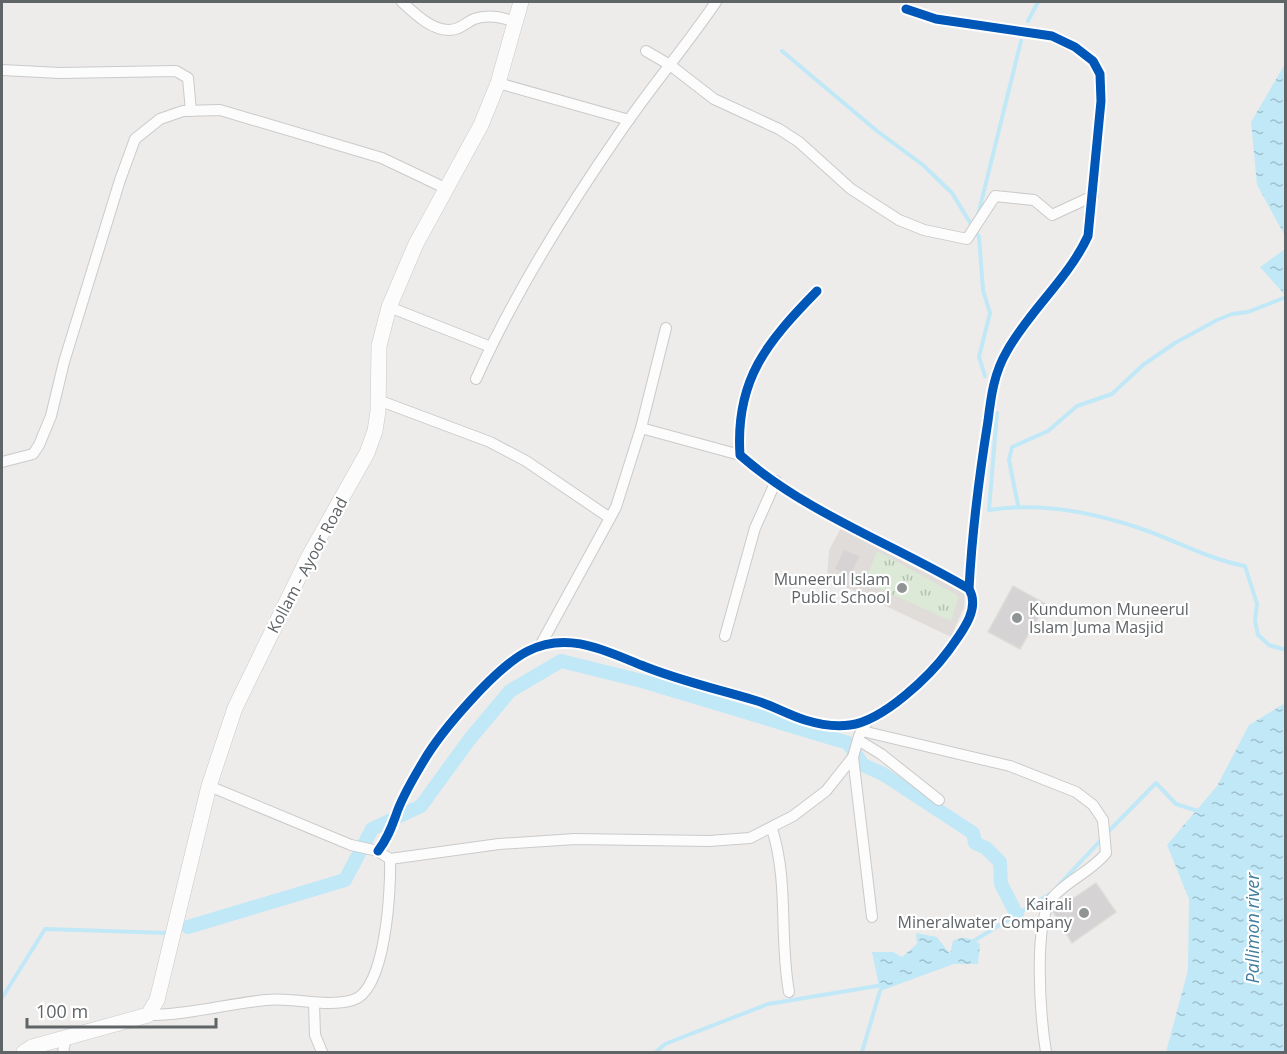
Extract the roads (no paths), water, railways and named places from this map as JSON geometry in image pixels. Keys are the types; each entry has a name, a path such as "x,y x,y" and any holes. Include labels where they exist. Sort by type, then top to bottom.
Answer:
{"main road":[{"name":"Kollam - Ayoor Road","path":"148,1015 157,1000 166,973 210,786 235,708 308,558 367,453 375,431 379,346 389,307 416,244 481,125 498,83 521,2"},
{"path":"24,1053 32,1047 65,1045 148,1015"}],"street":[{"path":"402,2 434,27 447,30 460,28 474,19 490,16 515,22"},
{"path":"476,379 491,347 557,227 629,120 716,2"},
{"path":"378,851 436,741 505,669 528,651 540,646 553,642 575,642 601,648 648,668 772,705 804,720 834,726 868,720 929,675 969,619 973,604 969,589 979,466 992,387 1005,353 1025,321 1057,285 1080,254 1088,236 1101,100 1100,74 1093,61 1075,47 1052,36 947,21 906,9"},
{"path":"646,51 714,99 761,118 799,142 821,165 873,204 899,220 924,230 967,239 995,196 1034,200 1052,215 1093,196"},
{"path":"2,70 60,74 176,71 188,78 191,111"},
{"path":"498,83 629,120"},
{"path":"2,462 33,454 51,416 82,300 135,139 160,119 191,111 220,110 382,158 445,188"},
{"path":"740,455 738,423 759,359 779,331 817,291"},
{"path":"389,307 491,347"},
{"path":"540,646 610,518 641,428 666,328"},
{"path":"378,400 490,442 526,461 610,518"},
{"path":"641,428 740,455 760,472 839,522 909,555 969,589"},
{"path":"725,636 755,528 776,481"},
{"path":"210,786 351,844 378,851 390,859 499,844 575,839 729,841 750,838 772,829 826,791 857,746 868,720"},
{"path":"857,746 881,754 939,800"},
{"path":"857,746 968,755 1052,781 1085,797 1103,820 1107,845 1104,857 1051,899 1043,916 1040,942 1042,1023 1046,1053"},
{"path":"857,746 872,917"},
{"path":"772,829 780,859 784,962 789,992"},
{"path":"148,1015 169,1015 270,1000 314,1003 352,1001 360,998 377,966 390,907 390,859"},
{"path":"314,1003 315,1035 322,1053"}],"water":[{"path":"1285,64 1285,236 1257,185 1251,122"},
{"path":"1285,249 1285,295 1260,267"},
{"name":"Pallimon river","path":"1285,703 1285,1052 1166,1052 1188,970 1189,899 1167,845 1217,786 1249,725"},
{"path":"916,933 937,937 950,954 953,941 964,938 973,940 980,944 978,964 954,964 880,991 872,952 893,952 902,957 917,944"}],"waterway":[{"path":"1028,21 1038,2"},
{"path":"978,215 1021,41"},
{"path":"782,51 877,131 923,165 952,193 979,237 983,290 990,313 979,357 985,376"},
{"path":"1018,505 1009,460 1012,447 1048,431 1077,406 1112,394 1143,365 1175,343 1217,320 1232,314 1248,312 1286,297"},
{"path":"997,413 989,510 1028,507 1086,513 1142,529 1205,554 1245,566 1257,604 1255,621 1258,635 1269,645 1286,650"},
{"path":"188,927 345,880 372,829 421,806 469,740 510,691 561,661 642,681 848,743 863,765 883,774 973,833 975,843 986,848 1000,862 1001,884 1017,915"},
{"path":"1106,834 1156,783 1176,804 1198,811"},
{"path":"1057,887 1101,840"},
{"path":"972,942 1050,894"},
{"path":"2,998 45,929 169,933"},
{"path":"656,1052 665,1044 768,1004 883,985"},
{"path":"862,1052 880,991"}],"place":[{"name":"Muneerul Islam Public School","path":"902,588"},
{"name":"Kundumon Muneerul Islam Juma Masjid","path":"1017,618"},
{"name":"Kairali Mineralwater Company","path":"1084,913"}]}
